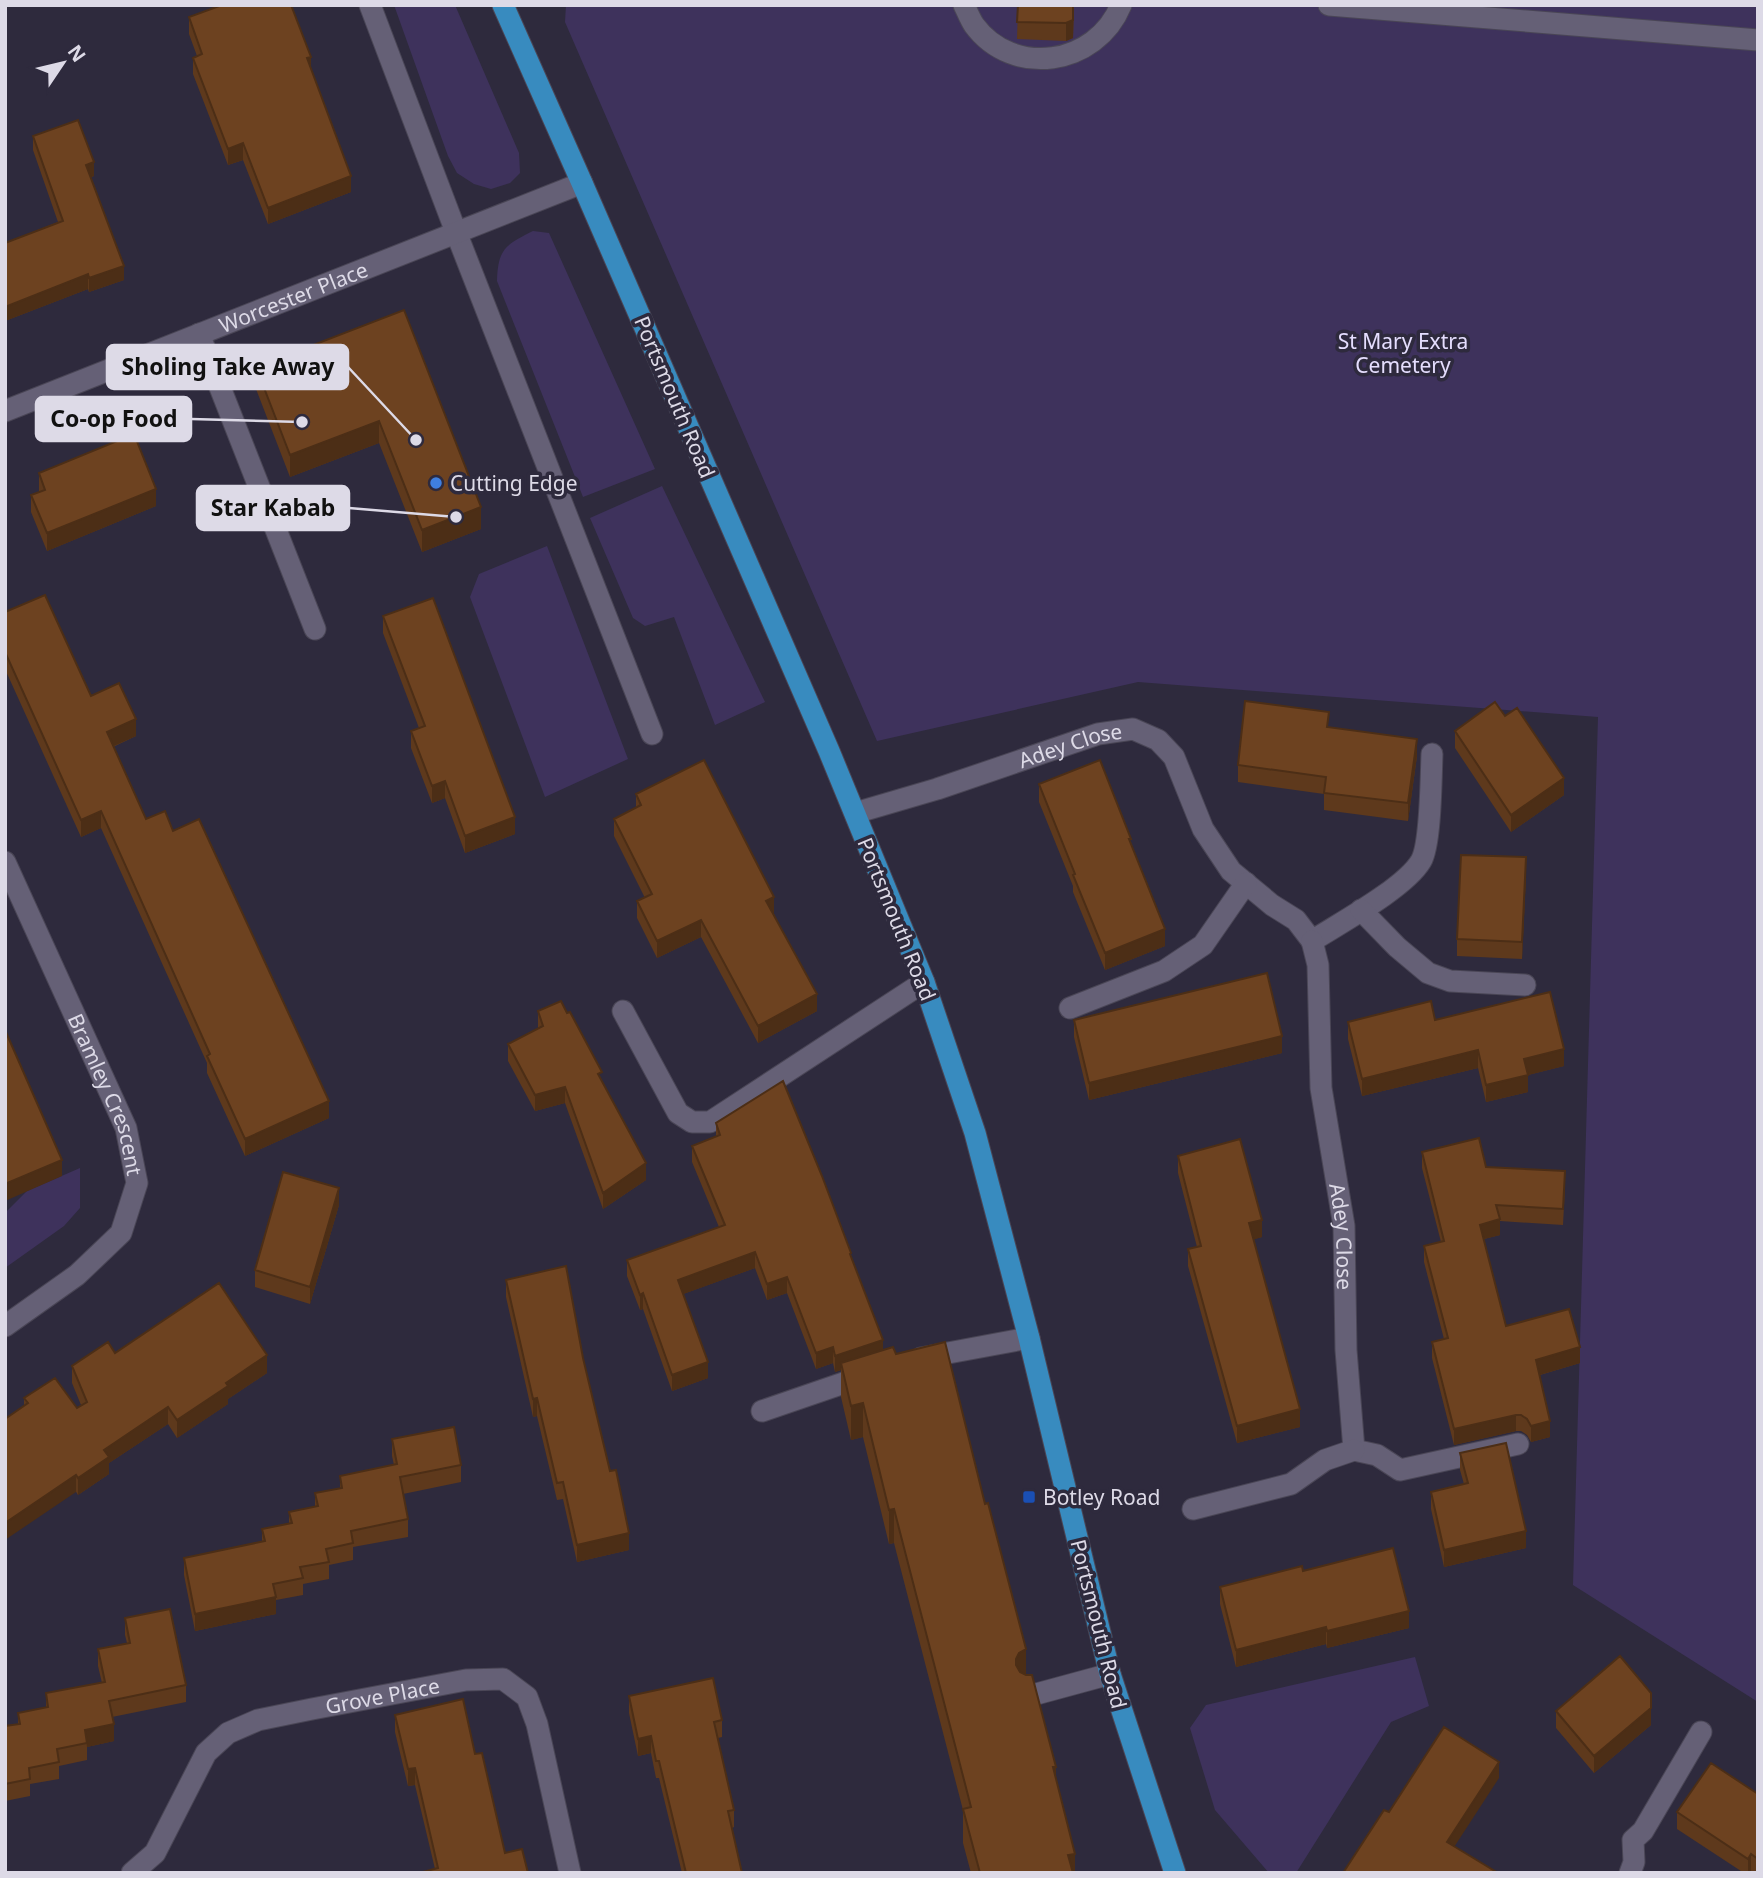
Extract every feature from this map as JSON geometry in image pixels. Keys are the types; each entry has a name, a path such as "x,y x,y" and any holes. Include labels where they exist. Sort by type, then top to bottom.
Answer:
{"main road":[{"name":"Portsmouth Road","path":"503,5 855,813 924,982 967,1105 1029,1338 1110,1674 1175,1873"}],"street":[{"path":"370,5 652,734"},
{"path":"964,5 973,25 995,45 1021,57 1049,60 1078,52 1101,36 1121,5"},
{"path":"1329,5 1758,40"},
{"name":"Worcester Place","path":"5,411 582,183"},
{"path":"199,334 315,629"},
{"name":"Adey Close","path":"855,813 937,789 1098,734 1133,729 1158,740 1174,757 1203,829 1231,872 1272,905 1296,920 1312,941 1318,965 1321,1088 1344,1226 1346,1350 1354,1450"},
{"path":"1312,941 1361,911 1408,877 1422,859 1427,838 1432,754"},
{"name":"Bramley Crescent","path":"5,862 126,1128 137,1183 121,1233 77,1275 5,1326"},
{"path":"1070,1008 1164,971 1203,945 1246,883"},
{"path":"1361,911 1428,973 1450,981 1525,985"},
{"path":"623,1011 678,1114 692,1122 709,1122 924,982"},
{"path":"761,1411 930,1355 1029,1338"},
{"path":"1193,1509 1291,1484 1325,1460 1354,1450 1377,1455 1400,1470 1518,1444"},
{"path":"1029,1696 1110,1674"},
{"name":"Grove Place","path":"132,1873 155,1853 206,1753 228,1733 258,1720 338,1704 466,1680 503,1679 527,1697 537,1724 570,1873"},
{"path":"1630,1873 1634,1861 1633,1840 1643,1831 1701,1732"}],"green space":[{"path":"394,5 455,5 519,153 520,173 510,183 491,189 474,184 457,173 448,156"},
{"name":"St Mary Extra Cemetery","path":"566,5 1758,5 1758,1702 1573,1585 1598,717 1138,682 877,741 565,22"},
{"path":"533,231 549,233 655,469 583,497 497,281 499,262 505,249"},
{"path":"662,486 765,702 715,725 674,617 645,626 633,618 590,518"},
{"path":"547,546 628,759 545,797 470,597 479,574"},
{"path":"80,1168 80,1208 64,1226 5,1268 5,1213 27,1191"},
{"path":"1415,1657 1429,1706 1391,1722 1296,1873 1269,1873 1215,1810 1190,1728 1206,1705"}],"building":[{"path":"222,5 291,5 311,57 307,58 351,176 268,208 243,143 228,149 193,58 202,54 189,17"},
{"path":"1018,5 1073,5 1073,20 1066,23 1017,22"},
{"path":"78,120 94,162 86,165 124,266 89,278 88,274 5,307 5,243 63,221 33,136"},
{"path":"404,310 481,507 422,530 379,421 290,455 256,367"},
{"path":"134,434 156,489 47,533 31,495 45,490 39,473"},
{"path":"45,595 91,696 119,683 136,719 107,732 146,819 165,811 173,831 199,819 329,1101 245,1139 207,1056 210,1054 101,811 81,820 5,652 5,612"},
{"path":"433,598 515,817 465,836 445,781 432,786 411,731 425,726 383,616"},
{"path":"1245,701 1329,712 1327,727 1417,739 1408,803 1324,793 1326,777 1238,765"},
{"path":"1495,702 1505,716 1517,708 1564,778 1511,815 1455,731"},
{"path":"704,760 774,897 766,901 817,994 758,1026 701,920 657,941 637,901 652,894 614,819 641,805 636,794"},
{"path":"1100,760 1165,929 1105,953 1039,784"},
{"path":"1461,855 1526,857 1522,942 1457,939"},
{"path":"1267,973 1282,1036 1089,1083 1074,1020"},
{"path":"1550,992 1564,1049 1524,1059 1528,1075 1486,1085 1478,1050 1362,1079 1348,1022 1431,1001 1435,1020"},
{"path":"561,1001 567,1013 570,1012 602,1072 598,1074 646,1163 603,1193 565,1087 535,1095 508,1044 543,1026 538,1011"},
{"path":"5,1030 62,1160 5,1184"},
{"path":"783,1081 822,1176 883,1340 835,1356 833,1347 816,1353 787,1277 767,1284 755,1252 678,1280 708,1362 672,1375 643,1293 640,1295 627,1260 725,1225 692,1146 720,1135 716,1123"},
{"path":"1479,1138 1486,1167 1565,1171 1563,1209 1496,1205 1500,1219 1480,1225 1506,1326 1569,1309 1580,1347 1536,1360 1550,1421 1531,1426 1527,1419 1516,1415 1454,1429 1432,1342 1448,1338 1424,1246 1444,1241 1422,1152"},
{"path":"1240,1139 1262,1220 1249,1223 1300,1409 1237,1426 1188,1249 1201,1246 1178,1156"},
{"path":"283,1172 339,1188 310,1287 255,1270"},
{"path":"566,1266 583,1358 610,1471 616,1470 629,1533 577,1545 563,1482 557,1483 537,1398 533,1399 506,1280"},
{"path":"219,1283 267,1355 226,1383 228,1386 177,1420 168,1407 104,1450 109,1457 78,1478 76,1475 5,1523 5,1419 28,1403 24,1398 55,1378 77,1408 87,1402 72,1366 108,1342 115,1353"},
{"path":"945,1342 985,1504 988,1503 1026,1649 1019,1653 1016,1665 1020,1672 1032,1675 1056,1767 1053,1767 1075,1854 1068,1855 1073,1873 980,1873 963,1809 971,1807 894,1509 889,1510 863,1403 851,1406 841,1363 893,1347 896,1354"},
{"path":"454,1427 461,1465 400,1477 408,1519 351,1531 353,1543 326,1549 329,1562 300,1567 303,1578 273,1584 276,1597 195,1614 184,1558 265,1541 262,1529 292,1523 289,1512 318,1506 315,1493 342,1488 340,1476 397,1464 392,1439"},
{"path":"1506,1443 1526,1531 1444,1550 1431,1492 1468,1483 1460,1453"},
{"path":"1393,1548 1409,1611 1327,1631 1326,1627 1236,1650 1220,1587 1302,1566 1303,1571"},
{"path":"170,1609 186,1685 109,1701 114,1724 85,1730 87,1743 57,1749 59,1762 29,1768 30,1779 5,1784 5,1726 20,1724 18,1713 48,1707 46,1693 105,1682 98,1649 130,1643 125,1618"},
{"path":"1620,1656 1651,1693 1651,1708 1594,1756 1556,1711"},
{"path":"713,1678 722,1720 714,1722 734,1810 728,1811 742,1873 686,1873 651,1736 638,1739 629,1696"},
{"path":"463,1699 475,1754 482,1753 505,1853 522,1849 528,1873 419,1873 438,1868 415,1768 408,1769 395,1715"},
{"path":"1444,1727 1499,1762 1447,1842 1498,1873 1343,1873 1384,1810 1389,1812"},
{"path":"1711,1763 1758,1794 1758,1859 1751,1854 1748,1859 1677,1812"}],"place":[{"name":"Co-op Food","path":"302,422"},
{"name":"Sholing Take Away","path":"416,440"},
{"name":"Cutting Edge","path":"436,483"},
{"name":"Star Kabab","path":"456,517"},
{"name":"Botley Road","path":"1029,1497"}]}
